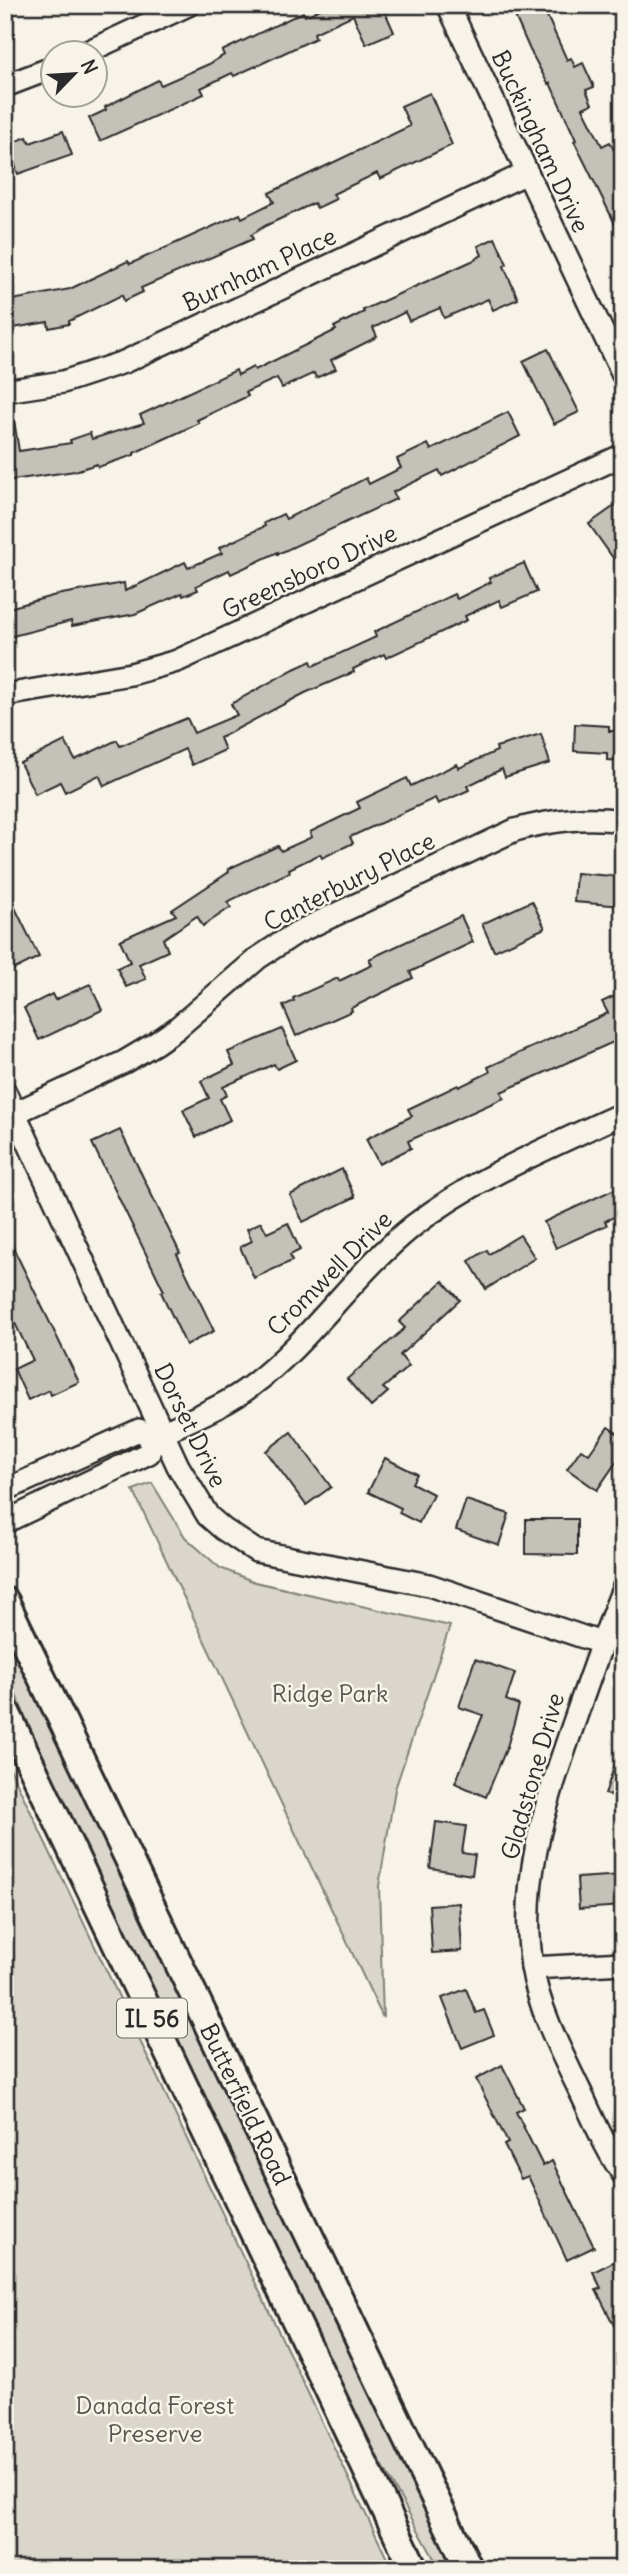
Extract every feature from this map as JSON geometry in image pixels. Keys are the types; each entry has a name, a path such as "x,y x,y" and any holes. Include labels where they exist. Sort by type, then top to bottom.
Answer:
{"main road":[{"name":"Butterfield Road","path":"5,1601 469,2569"},
{"name":"Butterfield Road","path":"5,1710 414,2569"}],"street":[{"path":"108,42 188,5"},
{"name":"Buckingham Drive","path":"448,5 623,375"},
{"path":"5,86 38,73"},
{"name":"Burnham Place","path":"5,391 63,383 124,362 527,173"},
{"name":"Greensboro Drive","path":"5,695 131,674 177,660 623,455"},
{"name":"Canterbury Place","path":"15,1113 124,1062 156,1043 258,958 317,922 515,830 547,821 580,818 623,821"},
{"name":"Dorset Drive","path":"5,1092 158,1436 208,1516 256,1551 429,1585 601,1643"},
{"name":"Cromwell Drive","path":"5,1522 149,1453 158,1436 215,1409 250,1387 290,1350 379,1256 414,1226 456,1196 512,1165 623,1113"},
{"name":"Cromwell Drive","path":"5,1490 139,1430 158,1436"},
{"name":"Gladstone Drive","path":"623,1589 601,1643 554,1780 536,1841 528,1897 532,1968 554,2038 607,2148 623,2174"},
{"path":"532,1968 623,1964"}],"green space":[{"name":"Ridge Park","path":"152,1483 185,1537 220,1568 255,1582 450,1626 395,1789 379,1886 383,2018 133,1490"},
{"path":"5,1626 456,2569 440,2569 364,2433 47,1768 5,1669"},
{"name":"Danada Forest Preserve","path":"5,1758 392,2569 5,2569"}],"building":[{"path":"329,5 382,5 394,32 366,44 353,15 314,33 316,38 234,76 232,73 201,88 204,94 100,141 89,118 106,110 108,105 158,80 161,85 209,64 224,55 222,51 303,12 305,16"},
{"path":"510,5 542,5 567,60 571,58 575,67 583,63 594,87 586,90 592,104 583,108 602,146 610,142 619,160 623,158 623,240 574,141 576,140 550,83 548,84 530,50"},
{"path":"430,93 452,145 380,179 377,173 333,194 336,199 317,208 314,203 265,226 251,235 253,239 141,288 143,292 124,301 122,295 69,321 69,324 49,328 48,322 13,328 7,301 70,289 128,261 130,264 240,214 242,218 274,202 269,193 410,126 401,106"},
{"path":"63,131 72,155 18,174 8,144 27,137 30,143"},
{"path":"495,238 518,299 493,310 488,299 444,318 440,308 409,321 405,312 373,328 377,337 331,360 336,369 316,378 314,373 282,388 277,378 246,392 248,396 197,420 199,423 134,455 98,467 97,464 75,471 5,481 5,421 14,420 19,451 71,443 70,440 90,433 92,439 144,423 140,415 236,370 238,375 253,367 255,370 336,330 334,327 364,312 363,310 472,261 482,255 478,246"},
{"path":"548,349 579,412 554,424 523,361"},
{"path":"508,412 520,436 442,476 439,470 393,492 396,499 278,554 231,574 229,570 196,586 198,590 183,596 182,593 135,614 72,626 71,621 5,638 5,609 56,595 124,583 125,591 185,562 188,568 222,553 219,548 265,526 264,523 283,514 286,519 366,478 369,484 401,468 397,459 428,444 431,450"},
{"path":"623,500 623,572 589,524"},
{"path":"524,563 537,592 502,607 499,600 465,616 467,620 386,658 384,654 353,669 354,672 305,693 220,738 225,750 192,765 185,749 104,786 99,775 65,792 60,782 35,794 20,763 65,741 75,760 117,740 120,746 187,718 194,733 237,715 231,704 294,669 311,661 313,666 376,637 374,632 454,594 457,599 491,582 489,578"},
{"path":"575,724 609,726 609,731 623,731 623,761 607,760 607,753 574,751"},
{"path":"541,734 550,763 505,777 502,769 467,786 469,790 438,804 435,798 350,837 353,843 322,858 320,854 289,869 290,872 227,902 231,907 203,926 197,916 163,939 168,951 139,964 146,979 126,987 117,968 130,962 120,940 176,915 172,910 229,872 228,869 278,846 281,851 312,837 310,832 360,808 357,802 407,778 411,786 457,764 459,768 497,751 496,747"},
{"path":"576,873 623,877 623,906 574,902"},
{"path":"5,887 39,957 11,971 5,958"},
{"path":"532,901 545,928 494,951 482,924"},
{"path":"461,916 473,942 410,972 413,978 351,1008 352,1011 296,1036 283,1006 294,1001 293,998 372,965 369,959"},
{"path":"90,984 102,1010 39,1040 24,1008 52,994 55,1000"},
{"path":"623,992 623,1044 620,1039 501,1092 504,1098 408,1141 411,1148 379,1164 366,1139 412,1116 408,1109 490,1072 488,1067 608,1013 602,1002"},
{"path":"282,1029 296,1060 277,1069 274,1064 223,1087 227,1095 220,1099 230,1120 196,1137 183,1110 209,1098 201,1081 234,1065 228,1052"},
{"path":"120,1130 180,1253 177,1254 214,1331 186,1345 161,1292 164,1291 92,1143"},
{"path":"342,1169 355,1197 303,1222 290,1195"},
{"path":"623,1185 623,1213 605,1221 607,1225 556,1248 544,1222"},
{"path":"261,1222 267,1233 288,1223 300,1250 290,1255 292,1261 254,1278 240,1247 252,1241 247,1229"},
{"path":"5,1231 79,1382 51,1395 49,1390 28,1400 14,1369 33,1360 5,1303"},
{"path":"520,1235 535,1258 486,1289 469,1261 487,1250 489,1254"},
{"path":"443,1281 460,1300 400,1355 409,1366 383,1388 388,1392 371,1407 347,1379 405,1328 399,1322"},
{"path":"608,1427 623,1437 623,1465 617,1461 597,1490 567,1469 581,1449 589,1454"},
{"path":"291,1432 331,1487 306,1505 266,1451"},
{"path":"385,1458 417,1474 412,1483 433,1494 419,1523 399,1513 401,1508 368,1492"},
{"path":"466,1500 509,1514 499,1545 456,1530"},
{"path":"526,1519 577,1519 577,1555 526,1554"},
{"path":"475,1659 515,1673 506,1700 519,1705 507,1747 486,1797 455,1783 483,1715 459,1707"},
{"path":"620,1749 623,1749 623,1799 605,1794"},
{"path":"436,1822 466,1826 462,1853 475,1855 472,1875 430,1868"},
{"path":"623,1875 623,1906 579,1909 577,1878"},
{"path":"459,1903 462,1951 432,1953 429,1905"},
{"path":"466,1989 476,2013 484,2010 494,2035 462,2048 442,1998"},
{"path":"502,2065 524,2108 516,2112 543,2166 552,2161 594,2247 567,2260 528,2176 521,2179 504,2145 508,2143 476,2079"},
{"path":"623,2257 623,2343 596,2290 601,2288 593,2272"}]}
